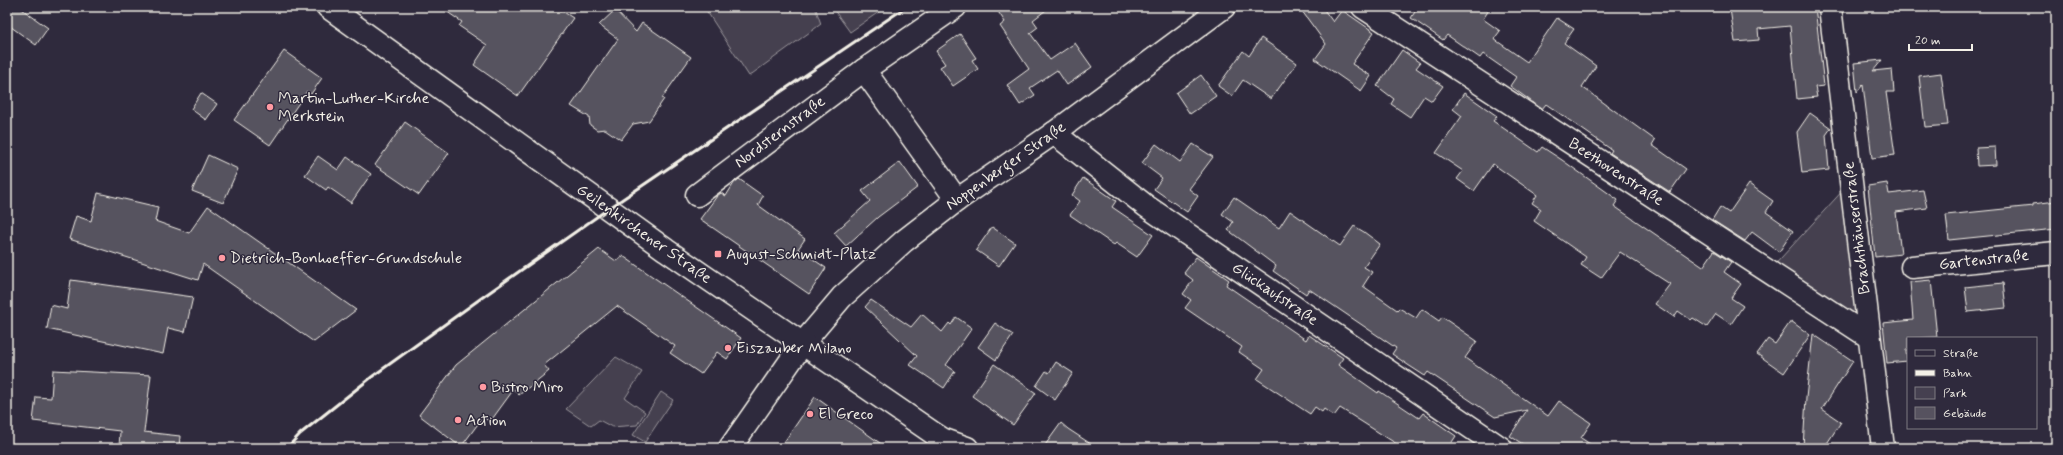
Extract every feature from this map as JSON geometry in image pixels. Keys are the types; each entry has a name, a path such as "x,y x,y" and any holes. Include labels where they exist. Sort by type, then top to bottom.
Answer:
{"street":[{"name":"Geilenkirchener Straße","path":"328,7 666,250 803,343 939,443 967,448"},
{"name":"Nordsternstraße","path":"697,194 864,70 955,7"},
{"name":"Noppenberger Straße","path":"803,343 842,297 904,240 957,200 1054,133 1224,7"},
{"name":"Beethovenstraße","path":"1363,7 1869,337"},
{"name":"Brachthäuserstraße","path":"1830,7 1883,448"},
{"path":"864,70 957,200"},
{"name":"Glückaufstraße","path":"1054,133 1146,206 1501,448"},
{"name":"Gartenstraße","path":"1912,267 2056,253"},
{"path":"730,448 803,343"}],"green space":[{"path":"704,7 815,7 821,24 749,76"},
{"path":"837,7 886,7 850,32 834,10"},
{"path":"1846,187 1865,331 1770,270"},
{"path":"616,357 642,372 625,398 645,412 637,425 612,427 599,420 591,426 566,409"},
{"path":"661,392 673,400 645,442 633,435"}],"building":[{"path":"7,7 19,7 48,28 36,45 7,24"},
{"path":"440,7 556,7 573,18 518,96 474,65 487,45 459,26 462,22"},
{"path":"995,7 1050,7 1033,20 1038,27 1030,33 1050,60 1075,43 1092,67 1067,85 1057,70 1030,88 1035,95 1020,105 1007,85 1029,69 1000,26 1005,22"},
{"path":"1299,7 1322,7 1333,22 1342,10 1374,32 1352,64 1371,76 1361,91 1315,59 1326,44"},
{"path":"1418,7 1491,7 1483,19 1500,31 1494,39 1527,62 1557,18 1574,29 1564,43 1596,66 1582,87 1655,140 1652,145 1686,169 1670,192 1610,153 1612,150 1546,104 1542,109 1510,86 1516,77 1483,54 1480,58 1447,35 1443,40 1411,18"},
{"path":"1751,7 1815,7 1824,86 1815,87 1817,97 1797,99 1790,26 1758,29 1759,40 1735,42 1730,9"},
{"path":"615,10 636,32 642,23 691,57 662,98 664,99 649,121 633,124 621,140 605,129 597,130 590,125 589,117 571,106 618,39 599,25"},
{"path":"960,34 976,58 972,60 978,69 953,86 940,67 945,64 936,51"},
{"path":"1261,38 1297,63 1271,99 1243,80 1232,96 1218,86 1243,51 1249,56"},
{"path":"1402,50 1420,63 1416,68 1443,86 1432,101 1424,96 1410,117 1391,104 1394,99 1377,86"},
{"name":"Martin-Luther-Kirche Merkstein","path":"284,51 322,78 311,94 307,91 270,145 234,120"},
{"path":"1882,60 1873,71 1892,69 1894,92 1886,92 1895,155 1872,158 1863,85 1857,92 1854,63"},
{"path":"1941,73 1948,125 1925,127 1919,76"},
{"path":"1201,75 1216,96 1190,114 1176,93"},
{"path":"201,93 217,104 206,120 191,109"},
{"path":"1464,93 1497,116 1493,121 1538,152 1542,147 1562,160 1618,200 1614,206 1703,267 1714,251 1731,262 1724,272 1741,284 1731,298 1743,306 1731,324 1716,314 1707,327 1693,318 1691,320 1678,311 1674,317 1655,304 1670,284 1620,252 1601,278 1581,265 1586,257 1534,221 1541,209 1532,203 1537,195 1493,164 1474,191 1457,179 1463,171 1436,153 1462,116 1453,109"},
{"path":"1810,113 1831,128 1826,135 1829,170 1802,173 1797,132"},
{"path":"405,122 449,153 419,195 375,165"},
{"path":"1156,144 1180,162 1193,144 1213,157 1189,189 1198,196 1187,212 1154,189 1162,178 1142,163"},
{"path":"1995,147 1996,165 1977,166 1976,148"},
{"path":"208,155 238,169 223,203 192,191"},
{"path":"318,156 338,170 347,157 371,174 351,203 328,187 326,190 305,175"},
{"path":"900,162 918,187 878,217 846,246 834,233 870,201 862,191"},
{"path":"1083,178 1116,201 1112,207 1153,235 1137,257 1116,243 1114,245 1070,215 1080,201 1072,195"},
{"path":"739,179 763,196 758,205 805,239 798,249 826,268 809,294 700,219 717,196 721,193 726,196 734,183"},
{"path":"1887,183 1889,194 1923,190 1927,208 1896,212 1901,254 1875,257 1868,186"},
{"path":"1749,184 1773,201 1766,212 1793,231 1779,252 1752,232 1745,241 1712,220 1720,207 1729,213"},
{"path":"98,193 158,207 155,221 189,233 208,206 356,310 314,342 203,264 198,280 69,239 76,216 91,221"},
{"path":"1234,197 1279,228 1290,211 1340,246 1354,226 1364,232 1380,244 1364,267 1372,272 1363,286 1397,310 1399,308 1416,318 1422,309 1439,321 1442,317 1477,341 1465,358 1548,416 1559,401 1591,423 1581,438 1596,448 1529,448 1510,436 1527,410 1495,417 1428,372 1425,376 1392,354 1396,348 1309,289 1306,294 1273,271 1276,266 1228,230 1233,222 1222,214"},
{"path":"2056,201 2056,229 1949,240 1946,215 2033,206 2033,204"},
{"path":"992,227 1015,243 999,266 976,250"},
{"path":"599,249 616,261 623,256 741,338 727,359 717,352 701,374 670,353 675,346 617,306 544,365 549,371 519,395 514,389 490,422 483,417 461,447 419,415 456,365"},
{"path":"1196,257 1229,280 1226,285 1306,340 1309,335 1343,358 1338,365 1378,393 1379,391 1419,418 1423,413 1456,436 1448,448 1403,448 1340,408 1334,416 1324,409 1322,412 1315,407 1310,414 1257,379 1264,369 1239,352 1242,347 1185,308 1191,300 1183,294 1193,280 1184,273"},
{"path":"71,280 193,297 185,332 168,328 163,354 47,329 51,305 67,309"},
{"path":"1931,280 1937,337 1907,337 1907,361 1887,363 1883,323 1913,320 1910,282"},
{"path":"2003,283 2006,308 1968,312 1965,287"},
{"path":"871,300 911,327 922,314 942,332 949,323 951,325 956,317 972,328 946,365 955,371 944,388 910,365 917,356 865,307"},
{"path":"1791,321 1810,335 1784,373 1757,354 1768,339 1775,344"},
{"path":"995,323 1013,335 996,360 978,347"},
{"path":"1813,334 1853,361 1822,409 1841,422 1824,448 1803,447 1806,398"},
{"path":"1056,362 1073,373 1055,400 1036,386 1046,371 1049,373"},
{"path":"994,364 1036,393 1013,425 972,396"},
{"path":"53,370 151,375 144,432 180,436 179,448 119,448 120,431 33,421 36,397 51,398"},
{"path":"815,397 887,448 780,448"},
{"path":"1061,423 1068,429 1097,448 1043,448"}],"railway":[{"path":"287,448 300,434 373,376 480,299 608,209 906,7"}],"place":[{"name":"Martin-Luther-Kirche Merkstein","path":"270,107"},
{"name":"August-Schmidt-Platz","path":"718,254"},
{"name":"Dietrich-Bonhoeffer-Grundschule","path":"222,258"},
{"name":"Eiszauber Milano","path":"728,348"},
{"name":"Bistro Miro","path":"483,387"},
{"name":"El Greco","path":"810,414"},
{"name":"Action","path":"458,420"}]}
